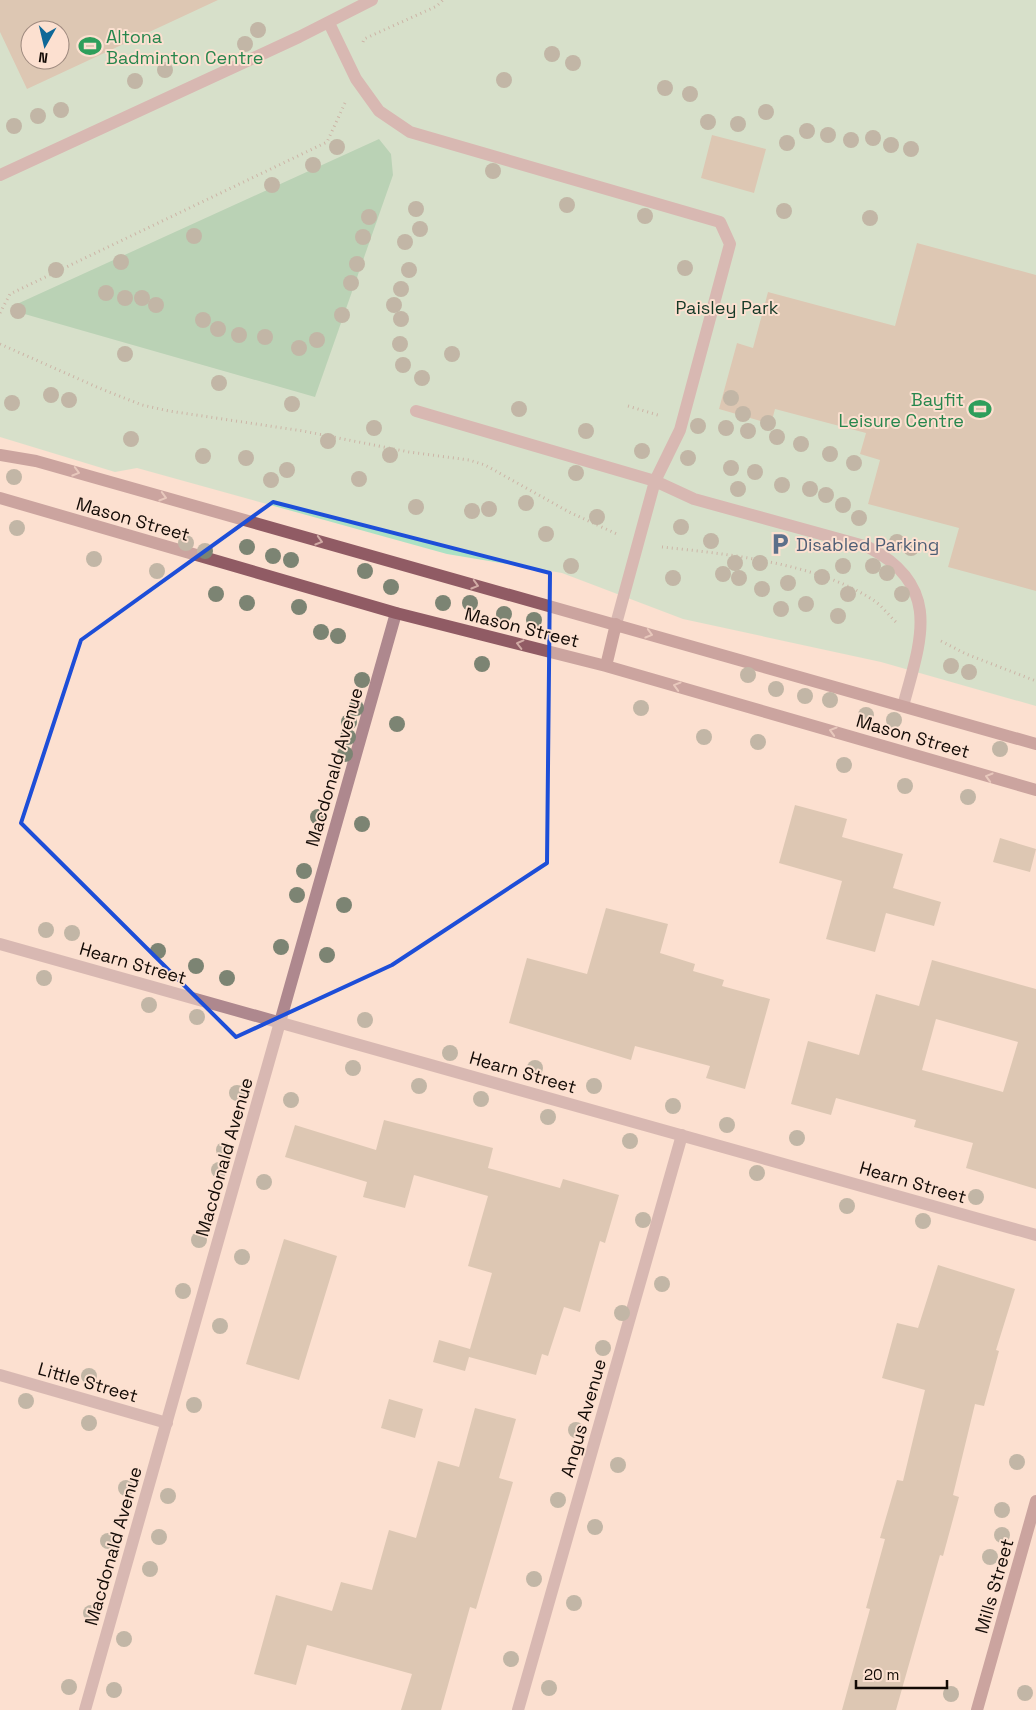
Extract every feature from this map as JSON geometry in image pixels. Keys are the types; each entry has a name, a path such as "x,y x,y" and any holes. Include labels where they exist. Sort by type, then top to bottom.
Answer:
{"street":[{"path":"0,175 329,22 372,0"},
{"path":"329,22 356,80 379,111 410,132 720,222 730,244 680,430 655,481 606,666"},
{"path":"416,411 655,481 694,500 868,547 888,557 904,573 915,594 922,618 917,654 903,706"},
{"name":"Mason Street","path":"0,455 36,461 1036,744"},
{"name":"Mason Street","path":"0,498 396,613 606,666 1036,790"},
{"name":"Macdonald Avenue","path":"84,1710 396,613"},
{"name":"Hearn Street","path":"0,944 1036,1235"},
{"name":"Angus Avenue","path":"518,1710 682,1135"},
{"name":"Little Street","path":"0,1375 166,1423"},
{"name":"Mills Street","path":"977,1710 1036,1501"}],"path":[{"path":"0,314 10,294 327,142 356,80 364,39 436,6 443,0"},
{"path":"0,344 99,388 169,412 303,431 400,451 469,460 485,465 569,512 619,535"},
{"path":"628,406 666,417"},
{"path":"662,547 754,558 833,580 872,599 903,628"},
{"path":"938,639 966,654 1036,681"}],"highlighted area":[{"path":"273,502 550,573 547,863 392,965 236,1037 21,823 81,640"}],"green space":[{"name":"Paisley Park","path":"0,0 1036,0 1036,706 881,662 683,619 562,573 447,554 137,468 115,472 0,437"},
{"path":"379,139 391,154 393,175 315,397 14,311 17,304"}],"building":[{"name":"Altona Badminton Centre","path":"0,0 218,0 70,69 70,20 20,20 20,70 68,70 27,89 0,32"},
{"path":"712,135 766,149 754,193 701,178"},
{"path":"917,243 1036,275 1036,591 948,567 959,528 868,504 880,460 860,454 866,433 775,409 771,424 719,409 737,343 753,348 768,292 895,326"},
{"path":"795,805 847,819 842,837 903,854 893,888 941,902 934,926 886,913 875,952 826,939 842,881 779,863"},
{"path":"1000,838 1036,849 1030,872 993,862"},
{"path":"606,908 668,924 660,953 695,964 693,971 724,980 722,986 770,999 745,1089 706,1078 710,1066 635,1046 631,1060 509,1023 527,958 587,974"},
{"path":"932,960 1036,989 1036,1189 966,1168 973,1143 914,1127 916,1120 836,1098 831,1115 791,1104 808,1041 859,1055 876,994 919,1006","holes":["936,1019 1018,1042 1003,1092 922,1070"]},
{"path":"384,1120 493,1148 488,1168 560,1188 563,1179 619,1195 605,1243 600,1241 580,1312 564,1307 548,1356 542,1354 536,1375 469,1357 465,1371 433,1362 439,1340 470,1349 492,1273 468,1266 488,1196 414,1175 405,1208 363,1197 367,1182 285,1157 295,1125 376,1150"},
{"path":"284,1239 337,1256 299,1380 246,1364"},
{"path":"938,1265 1015,1289 996,1350 999,1351 984,1406 975,1404 953,1495 959,1497 943,1556 940,1555 896,1710 842,1710 870,1609 866,1608 885,1539 880,1538 897,1480 903,1481 925,1390 882,1378 897,1323 918,1328"},
{"path":"389,1399 423,1409 415,1438 381,1428"},
{"path":"475,1408 516,1419 499,1478 513,1482 476,1609 470,1607 441,1710 401,1710 412,1674 307,1645 296,1685 254,1674 276,1595 332,1611 341,1582 372,1590 389,1530 416,1538 438,1461 459,1467"}],"place":[{"name":"Altona Badminton Centre","path":"90,46"},
{"name":"Bayfit Leisure Centre","path":"980,409"},
{"name":"Disabled Parking","path":"780,544"}]}
